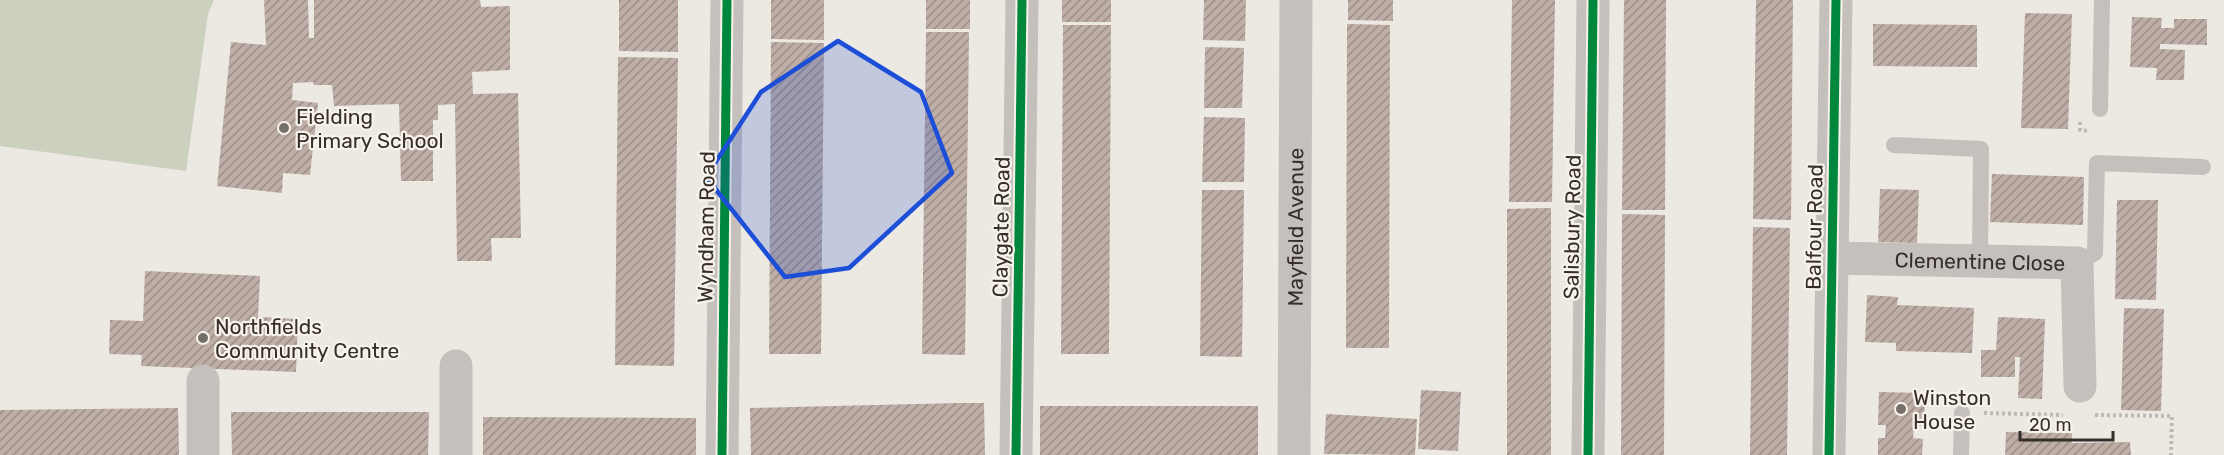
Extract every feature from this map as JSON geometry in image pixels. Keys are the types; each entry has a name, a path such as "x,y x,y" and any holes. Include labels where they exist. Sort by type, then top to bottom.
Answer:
{"street":[{"name":"Wyndham Road","path":"722,455 727,0"},
{"name":"Claygate Road","path":"1016,455 1022,0"},
{"name":"Mayfield Avenue","path":"1294,455 1296,0"},
{"name":"Salisbury Road","path":"1588,455 1593,0"},
{"name":"Balfour Road","path":"1829,455 1836,0"},
{"name":"Clementine Close","path":"1832,258 2077,263 2080,386"},
{"path":"456,366 456,455"},
{"path":"203,381 203,455"}],"lane":[{"path":"2100,109 2102,0"},
{"path":"1894,145 1981,150 1980,260"},
{"path":"2077,263 2095,253 2097,163 2203,167"},
{"path":"1961,455 1962,413"}],"highlighted area":[{"path":"838,41 921,92 952,173 849,268 785,277 706,177 761,92"}],"green space":[{"path":"0,0 214,0 208,14 186,171 0,146"}],"building":[{"path":"264,0 308,0 309,38 314,38 314,0 480,0 481,7 510,6 510,70 472,72 473,94 518,93 521,238 491,238 492,261 457,261 455,104 438,105 438,120 433,120 433,181 401,181 399,104 334,106 332,85 314,85 313,82 293,83 292,100 318,103 310,175 283,173 282,193 217,186 231,42 266,45"},
{"path":"619,0 678,0 678,52 619,51"},
{"path":"771,0 824,0 824,40 771,39"},
{"path":"926,0 970,0 970,29 926,29"},
{"path":"1062,0 1111,0 1111,22 1062,22"},
{"path":"1204,0 1246,0 1245,41 1203,40"},
{"path":"1348,0 1393,0 1393,21 1348,20"},
{"path":"1512,0 1555,0 1552,202 1509,202"},
{"path":"1624,0 1666,0 1665,210 1622,210"},
{"path":"1756,0 1793,0 1791,220 1753,219"},
{"path":"2025,13 2072,14 2068,129 2021,128"},
{"path":"2132,17 2162,18 2161,28 2174,28 2174,19 2207,19 2207,45 2160,44 2160,49 2185,50 2184,80 2156,80 2157,68 2130,67"},
{"path":"1347,24 1390,25 1389,348 1346,348"},
{"path":"1873,24 1977,25 1977,67 1873,66"},
{"path":"1063,25 1111,25 1109,354 1061,354"},
{"path":"926,32 969,32 965,355 922,354"},
{"path":"771,42 824,43 821,354 769,354"},
{"path":"1205,47 1244,48 1242,108 1204,108"},
{"path":"618,57 678,58 674,366 615,365"},
{"path":"1204,117 1245,118 1244,182 1202,182"},
{"path":"1992,174 2084,177 2083,225 1990,222"},
{"path":"1880,189 1919,190 1917,243 1878,242"},
{"path":"1202,190 1244,190 1242,357 1200,356"},
{"path":"2117,200 2158,200 2156,300 2115,299"},
{"path":"1551,208 1551,455 1507,455 1507,209"},
{"path":"1622,214 1665,215 1664,455 1621,455"},
{"path":"1753,227 1790,228 1787,455 1750,455"},
{"name":"Northfields Community Centre","path":"145,271 260,276 258,317 298,319 296,372 141,366 142,355 109,354 110,320 143,321"},
{"path":"1867,295 1898,297 1897,305 1974,308 1972,353 1896,351 1896,343 1865,342"},
{"path":"2124,308 2164,309 2161,411 2121,410"},
{"path":"1998,317 2045,319 2042,399 2018,398 2020,357 2015,357 2015,377 1981,377 1981,350 1996,350"},
{"path":"1421,390 1461,392 1458,451 1418,449"},
{"name":"Winston House","path":"1879,392 1925,393 1924,426 1914,426 1913,438 1923,439 1922,455 1878,455 1878,438 1885,438 1886,425 1878,425"},
{"path":"984,403 985,455 751,455 750,408"},
{"path":"1040,406 1258,406 1258,455 1040,455"},
{"path":"178,408 179,455 0,455 0,410"},
{"path":"231,412 429,412 428,455 232,455"},
{"path":"1326,414 1417,419 1415,455 1324,454"},
{"path":"483,417 696,418 696,455 483,455"},
{"path":"2006,432 2072,433 2072,443 2130,442 2131,455 2005,455"}],"cycle path":[{"path":"722,455 727,0"},
{"path":"1016,455 1022,0"},
{"path":"1588,455 1593,0"},
{"path":"1829,455 1836,0"}],"place":[{"name":"Fielding Primary School","path":"284,128"},
{"name":"Northfields Community Centre","path":"203,338"},
{"name":"Winston House","path":"1901,409"}]}
